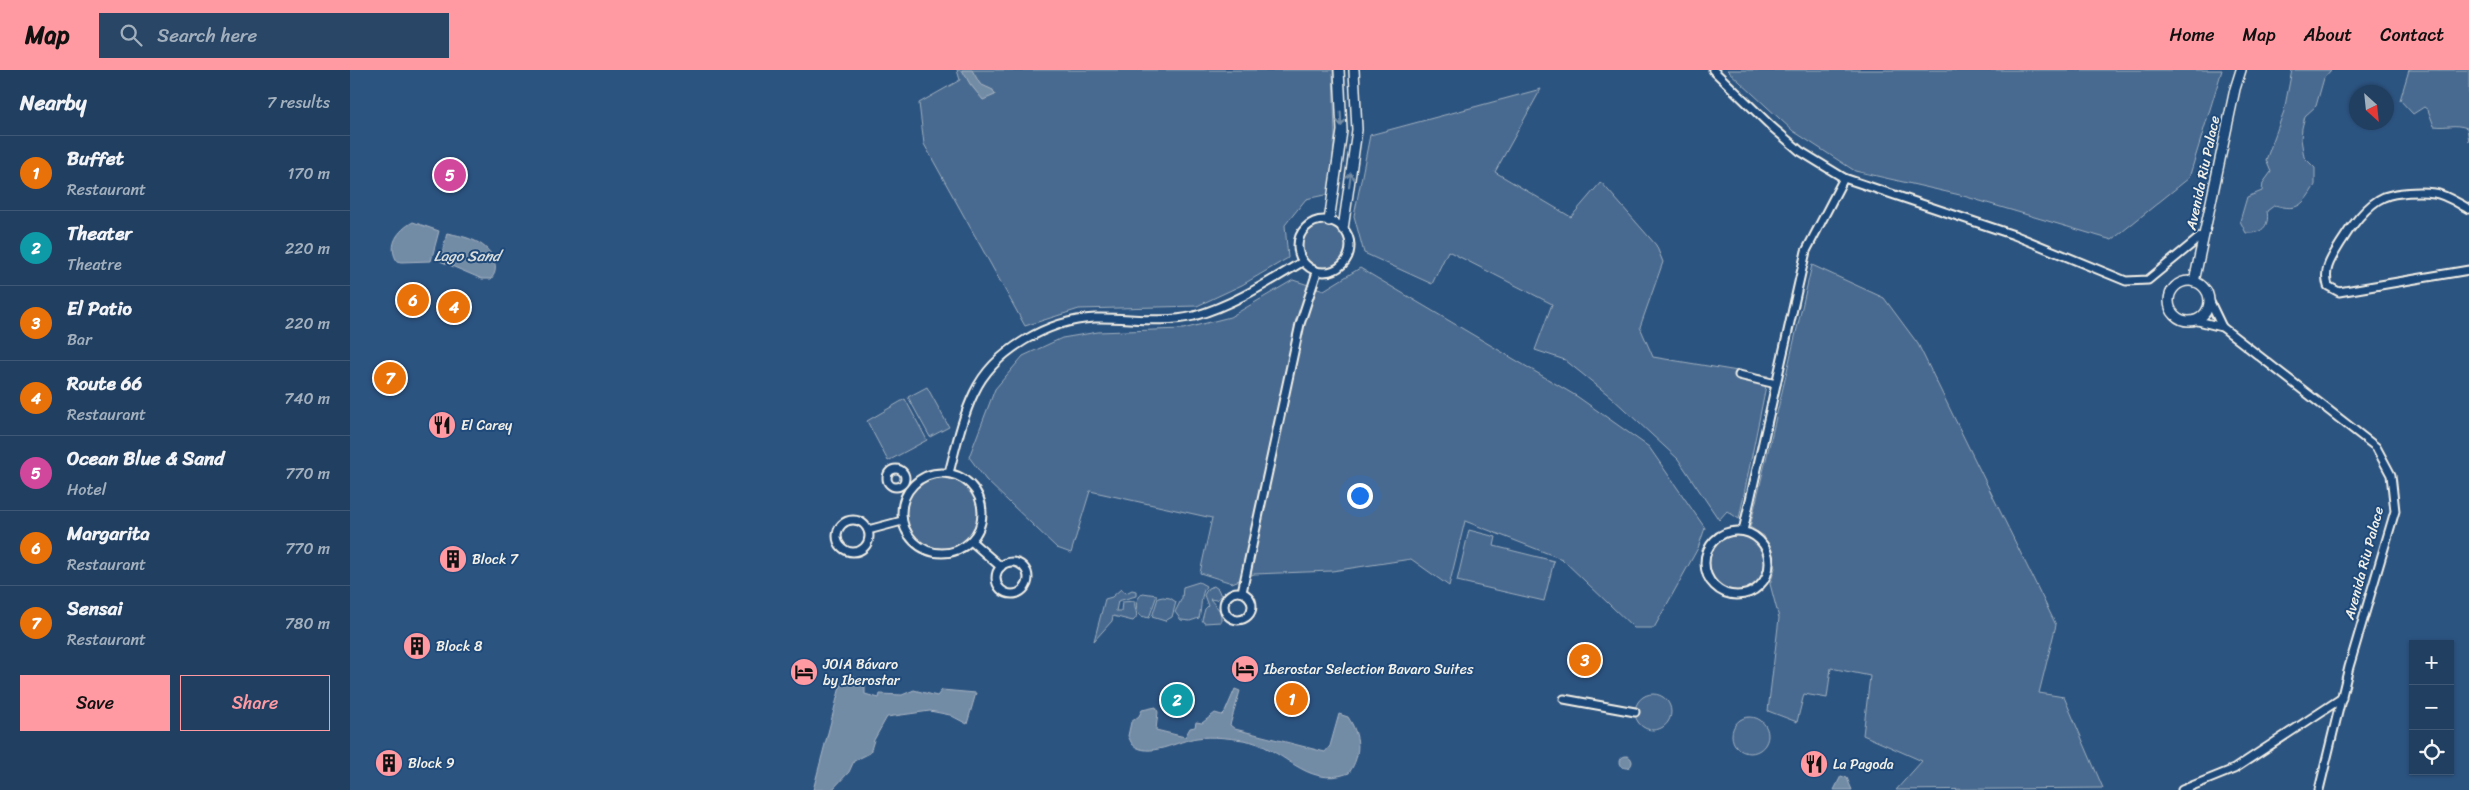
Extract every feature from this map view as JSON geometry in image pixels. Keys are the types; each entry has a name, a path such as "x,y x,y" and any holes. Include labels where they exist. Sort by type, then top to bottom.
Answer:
{"street":[{"path":"1329,221 1342,131 1339,70"},
{"path":"1343,229 1329,221 1320,220 1304,229 1298,245 1302,262 1317,272 1333,271 1346,260 1350,244 1343,229 1357,130 1354,70"},
{"path":"1713,70 1800,151 1844,178 2014,235 2126,281 2148,280 2204,234"},
{"name":"Avenida Riu Palace","path":"2194,282 2235,89 2241,70"},
{"path":"1743,531 1806,251 1844,178"},
{"path":"2469,209 2436,193 2406,193 2384,197 2360,216 2343,239 2327,265 2325,277 2328,286 2339,292 2469,270"},
{"path":"950,473 961,426 974,391 996,363 1026,337 1068,322 1095,318 1154,321 1192,316 1228,304 1302,262"},
{"path":"1242,592 1300,324 1317,272"},
{"path":"2194,282 2204,288 2209,300 2205,312 2194,320 2188,321 2175,316 2169,305 2169,298 2175,286 2180,283 2194,282"},
{"name":"Avenida Riu Palace","path":"2209,300 2222,327"},
{"name":"Avenida Riu Palace","path":"2194,320 2222,327 2376,447 2391,475 2395,511 2342,698 2320,790"},
{"path":"1739,375 1776,384"},
{"path":"950,473 967,481 976,491 982,503 981,524 971,542 960,550 947,554 933,553 920,548 910,539 902,521 903,502 908,490 918,480 929,474 950,473"},
{"path":"904,483 908,490"},
{"path":"856,520 862,522 868,530 869,538 861,550 854,552 845,550 840,545 837,537 839,528 844,522 856,520"},
{"path":"868,530 902,521"},
{"path":"1743,531 1760,539 1769,555 1770,564 1764,581 1756,589 1747,594 1725,593 1716,587 1709,578 1706,559 1708,550 1719,536 1728,532 1743,531"},
{"path":"971,542 1000,567"},
{"path":"1007,562 1021,564 1027,572 1028,580 1026,586 1020,592 1012,594 1004,592 998,587 996,579 1000,567 1007,562"},
{"path":"1242,592 1251,601 1251,611 1244,619 1234,620 1225,614 1224,603 1229,594 1242,592"},
{"path":"2182,790 2234,769 2342,698"},
{"path":"1564,699 1635,712"}],"shaded area":[{"path":"957,70 1333,70 1335,135 1329,194 1306,199 1285,225 1288,258 1242,285 1197,306 1079,309 1025,326 924,144 919,103 960,80"},
{"path":"1727,70 2222,70 2189,178 2112,240 1960,195 1855,171 1793,131"},
{"path":"2292,70 2331,70 2324,78 2316,106 2305,116 2302,128 2301,139 2304,157 2315,168 2315,185 2307,198 2299,205 2289,208 2275,205 2267,211 2266,225 2260,231 2246,233 2240,221 2247,197 2262,191 2263,183 2271,172 2266,160 2284,111"},
{"path":"2409,70 2469,70 2469,141 2467,128 2434,126 2428,110 2424,107 2413,114 2400,100"},
{"path":"1541,89 1495,172 1571,217 1601,182 1656,245 1663,262 1640,327 1653,357 1768,376 1739,519 1727,511 1719,520 1678,459 1611,397 1565,360 1535,350 1552,304 1448,251 1432,284 1364,253 1354,216 1370,135"},
{"path":"1319,220 1329,220 1338,224 1346,232 1350,246 1346,260 1338,268 1329,272 1319,272 1310,268 1302,260 1298,251 1298,241 1302,232 1310,224"},
{"path":"1812,265 1884,298 1918,344 2056,625 2039,693 2064,697 2103,788 1896,790 1922,761 1863,735 1870,676 1831,668 1827,698 1804,694 1797,722 1768,711 1779,618 1770,584 1775,568 1764,536 1750,527"},
{"path":"1360,268 1578,397 1649,447 1705,528 1698,548 1654,628 1634,628 1562,559 1465,521 1449,586 1411,559 1332,571 1254,574 1232,583 1200,573 1212,518 1090,491 1071,553 1057,548 986,480 969,457 995,389 1023,356 1062,338 1098,332 1183,329 1230,317 1293,280 1324,290"},
{"path":"927,387 949,427 930,437 908,397"},
{"path":"905,399 927,440 888,461 867,421"},
{"path":"934,473 950,473 971,484 982,505 982,521 971,542 950,553 934,553 920,547 908,535 902,521 902,505 908,491 920,479"},
{"path":"1469,530 1496,537 1494,546 1554,561 1544,601 1457,581"},
{"path":"1737,531 1749,533 1760,540 1767,551 1769,563 1767,575 1760,586 1749,593 1737,595 1725,593 1714,586 1707,575 1705,563 1707,551 1714,540 1725,533"},
{"path":"1199,582 1206,586 1199,618 1190,621 1181,620 1175,612 1182,598 1183,587"},
{"path":"1214,586 1218,589 1221,596 1216,600 1210,599 1221,612 1221,622 1204,623 1202,620 1205,609 1208,606 1204,595 1208,588"},
{"path":"1121,589 1126,593 1132,590 1136,591 1136,596 1118,601 1116,611 1121,611 1122,602 1135,601 1137,614 1135,619 1133,621 1113,616 1112,621 1094,641 1105,599 1112,597"},
{"path":"1143,593 1157,595 1149,618 1141,616 1136,607 1138,598"},
{"path":"1158,598 1170,598 1176,602 1172,617 1165,621 1152,617"},
{"path":"1653,694 1666,699 1671,712 1666,725 1653,730 1640,725 1635,712 1640,699"},
{"path":"1750,717 1757,718 1763,722 1767,728 1767,742 1763,748 1757,752 1750,753 1743,752 1737,748 1733,742 1732,735 1733,728 1737,722 1743,718"}],"water":[{"path":"962,70 972,70 980,84 993,90 995,95 983,100"},
{"path":"413,222 439,231 431,261 401,262 397,261 394,255 393,249 396,238 403,229"},
{"name":"Lago Sand","path":"447,233 470,239 488,250 495,266 491,279 482,279 440,261"},
{"path":"851,674 865,683 865,694 879,698 880,694 902,695 914,690 937,696 942,690 976,693 967,724 950,715 930,711 887,717 874,740 870,753 854,761 849,772 832,790 813,790 841,683 851,680"},
{"path":"1235,689 1240,691 1230,725 1235,729 1325,752 1330,746 1339,714 1348,717 1355,731 1358,745 1356,759 1349,773 1333,777 1307,772 1271,750 1243,740 1214,737 1197,738 1164,748 1146,750 1132,744 1128,736 1131,722 1139,716 1142,710 1156,707 1158,712 1156,730 1185,737 1190,728 1195,727 1196,722 1202,723 1215,713 1222,715"},
{"path":"1628,756 1631,757 1631,767 1624,768 1621,767 1620,760 1621,757"},
{"path":"1841,776 1847,778 1852,790 1834,790"}],"place":[{"name":"Ocean Blue & Sand","path":"450,175"},
{"name":"Margarita","path":"413,300"},
{"name":"Route 66","path":"454,307"},
{"name":"Sensai","path":"390,378"},
{"name":"El Carey","path":"442,425"},
{"name":"Block 7","path":"453,559"},
{"name":"Block 8","path":"417,646"},
{"name":"El Patio","path":"1585,660"},
{"name":"Iberostar Selection Bavaro Suites","path":"1245,669"},
{"name":"JOIA Bávaro by Iberostar","path":"804,672"},
{"name":"Buffet","path":"1292,699"},
{"name":"Theater","path":"1177,700"},
{"name":"Block 9","path":"389,763"},
{"name":"La Pagoda","path":"1814,764"}]}
